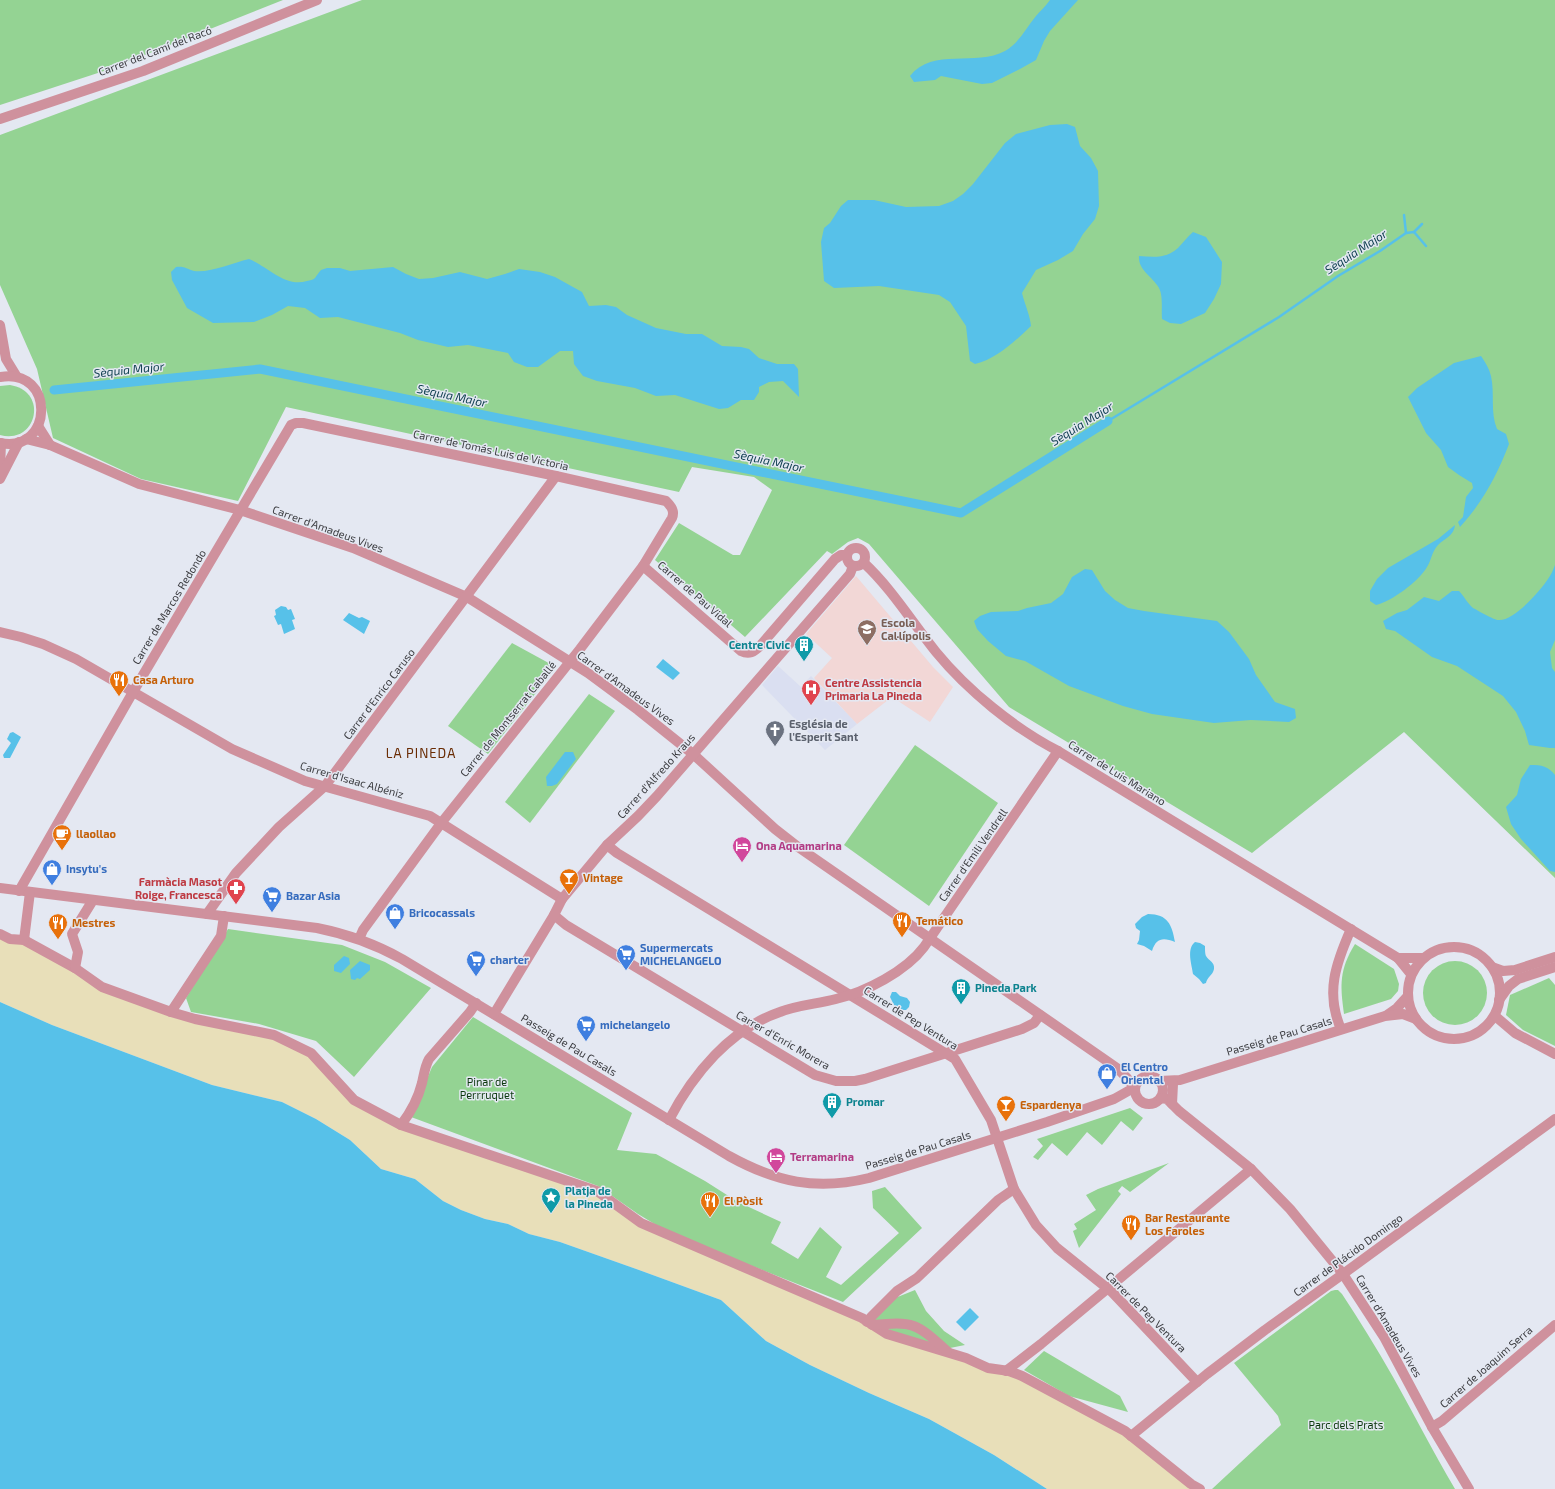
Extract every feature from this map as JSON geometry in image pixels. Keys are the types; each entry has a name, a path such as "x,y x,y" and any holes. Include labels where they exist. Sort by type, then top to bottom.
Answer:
{"street":[{"name":"Carrer del Camí del Racó","path":"0,119 143,71 317,0"},
{"path":"0,325 6,359 17,377"},
{"path":"0,479 23,440 35,431 42,411 39,396 30,384 17,377 0,376 6,359"},
{"name":"Carrer de Tomás Luis de Victoria","path":"296,423 556,476 666,501 671,506 674,513"},
{"name":"Carrer de Marcos Redondo","path":"19,891 133,692 286,431 291,425 296,423"},
{"path":"38,426 50,445"},
{"name":"Carrer d'Amadeus Vives","path":"0,443 13,444 23,440 50,445 138,484 240,510 353,548 467,597 570,662 638,710 693,754 775,829 794,844 1124,1074 1134,1088"},
{"path":"0,443 0,470"},
{"name":"Carrer d'Enrico Caruso","path":"207,914 236,873 279,827 325,786 556,476"},
{"name":"Carrer de Montserrat Caballé","path":"359,939 363,930 442,822 570,662 643,566 672,520 674,513"},
{"path":"852,549 860,550 865,557 864,562 859,566 853,566 848,562 847,555 852,549"},
{"name":"Carrer de Pau Vidal","path":"643,566 741,651 750,653 760,646 835,559 841,555 847,555"},
{"name":"Carrer de Luis Mariano","path":"864,562 954,672 1005,717 1044,743 1398,958 1411,974"},
{"name":"Carrer d'Alfredo Kraus","path":"494,1014 554,915 562,899 607,845 644,810 693,754 850,574 853,566"},
{"name":"Carrer d'Isaac Albéniz","path":"0,632 21,637 50,647 76,659 232,749 305,781 430,816 442,822 562,899"},
{"name":"Carrer d'Emili Vendrell","path":"669,1120 704,1067 723,1046 741,1031 760,1020 781,1011 803,1005 835,1000 850,995 897,971 918,954 930,939 1058,751"},
{"name":"Carrer de Pep Ventura","path":"607,845 617,853 955,1059 960,1065 989,1116 1014,1189 1029,1216 1050,1241 1066,1256 1108,1289 1197,1382"},
{"name":"Passeig de Pau Casals","path":"0,888 317,928 341,933 359,939 397,956 729,1156 763,1173 795,1182 844,1184 869,1178 997,1138 1117,1097 1134,1088"},
{"path":"24,940 30,892"},
{"path":"75,968 78,952 72,934 93,900"},
{"name":"Carrer d'Enric Morera","path":"554,915 566,925 815,1075 836,1081 860,1080 946,1053 1027,1026 1034,1022 1040,1015"},
{"path":"171,1012 220,936 224,916"},
{"path":"1342,1030 1336,1014 1333,994 1338,961 1351,929"},
{"path":"0,934 10,939 24,940 75,968 102,987 195,1019 274,1036 311,1053 354,1100 401,1125 597,1191 641,1223 870,1323 887,1334 966,1358 988,1368 1006,1371 1022,1376 1125,1431 1191,1484 1200,1489"},
{"path":"1451,946 1467,948 1481,955 1492,967 1497,977 1499,988 1498,1008 1484,1029 1472,1036 1457,1039 1444,1038 1431,1033 1416,1019 1411,1009 1408,996 1408,985 1411,974 1422,958 1436,950 1451,946"},
{"path":"1492,967 1503,971 1515,970 1555,957"},
{"path":"1398,958 1422,958"},
{"path":"1499,1000 1510,986 1518,979 1555,967"},
{"name":"Passeig de Pau Casals","path":"1385,1016 1397,1008 1408,996"},
{"path":"401,1125 413,1108 429,1058 470,1012 476,1003"},
{"name":"Passeig de Pau Casals","path":"1159,1081 1176,1082 1385,1016 1403,1014 1416,1019"},
{"path":"1494,1016 1515,1033 1555,1054"},
{"path":"1117,1097 1125,1086 1124,1074"},
{"name":"Carrer d'Amadeus Vives","path":"1124,1074 1142,1078"},
{"path":"1151,1076 1159,1081 1163,1088 1159,1099 1146,1105 1136,1098 1134,1088 1138,1080 1151,1076"},
{"path":"1175,1108 1176,1082"},
{"name":"Passeig de Pau Casals","path":"1159,1099 1176,1082"},
{"name":"Passeig de Pau Casals","path":"1117,1097 1139,1101"},
{"name":"Carrer d'Amadeus Vives","path":"1159,1099 1175,1108 1251,1169 1290,1209 1344,1274 1384,1337 1432,1427 1469,1489"},
{"name":"Carrer de Plácido Domingo","path":"1131,1436 1197,1382 1265,1330 1555,1119"},
{"path":"1006,1371 1108,1289 1251,1169"},
{"path":"870,1323 872,1316 897,1291 917,1278 998,1200 1014,1189"},
{"path":"870,1323 912,1324 921,1329 950,1354"},
{"name":"Carrer de Joaquim Serra","path":"1432,1427 1442,1421 1555,1325"}],"shaded area":[{"name":"Escola Cal·lípolis","path":"856,576 933,667 953,687 930,722 892,697 857,724 814,678 832,658 806,634"},
{"name":"Centre Assistencia Primaria La Pineda","path":"778,666 801,687 811,676 857,724 825,750 762,685"}],"green space":[{"path":"0,0 283,0 107,70 0,105"},
{"path":"362,0 1555,0 1555,878 1404,732 1252,853 1009,707 869,544 858,538 848,542 832,554 827,551 745,637 655,560 679,523 733,555 740,555 772,490 754,477 692,467 679,492 286,407 238,501 141,479 53,438 37,369 0,285 0,135"},
{"path":"10,385 22,389 30,397 34,406 34,416 30,425 23,432 13,436 0,435 0,386"},
{"path":"512,643 556,667 488,754 448,726"},
{"path":"589,694 615,711 530,823 505,802"},
{"path":"915,745 998,803 929,906 844,845"},
{"path":"228,929 342,945 385,962 431,988 354,1077 316,1041 259,1024 191,1012 186,998"},
{"path":"1355,944 1394,969 1399,984 1398,991 1391,999 1344,1014 1342,994 1343,970"},
{"path":"1455,961 1467,964 1478,970 1484,981 1487,993 1484,1005 1478,1016 1467,1022 1455,1025 1443,1022 1432,1016 1426,1005 1423,993 1426,981 1432,970 1443,964"},
{"path":"1549,978 1555,985 1555,1046 1523,1030 1506,1015 1510,995"},
{"name":"Pinar de Perrruquet","path":"473,1017 632,1113 617,1150 656,1154 705,1181 738,1202 781,1222 771,1243 798,1259 820,1227 842,1247 826,1277 841,1285 899,1233 873,1208 872,1191 885,1187 922,1228 843,1302 671,1234 638,1214 598,1186 411,1117 432,1067"},
{"path":"1130,1108 1143,1118 1133,1131 1121,1121 1102,1145 1087,1132 1067,1156 1052,1143 1038,1160 1033,1157 1043,1146 1037,1139"},
{"path":"1169,1163 1130,1192 1122,1186 1118,1191 1121,1194 1079,1248 1073,1231 1077,1229 1074,1224 1096,1210 1086,1195 1098,1189"},
{"path":"915,1290 926,1311 944,1331 965,1345 945,1349 897,1335 873,1319 895,1298"},
{"name":"Parc dels Prats","path":"1338,1290 1342,1294 1375,1346 1455,1489 1212,1489 1281,1425 1278,1416 1234,1363 1331,1291"},
{"path":"1044,1351 1120,1396 1128,1412 1069,1396 1024,1370"}],"sand":[{"name":"Platja de la Pineda","path":"0,934 24,940 102,987 171,1012 254,1030 311,1053 354,1100 401,1125 597,1191 641,1223 887,1334 1009,1371 1125,1431 1200,1489 1047,1489 994,1455 929,1419 810,1365 766,1341 721,1300 560,1242 529,1234 508,1224 485,1219 461,1210 443,1201 415,1179 381,1169 350,1140 316,1119 282,1102 212,1085 52,1025 0,1002"}],"water":[{"path":"1050,0 1078,0 1050,31 1036,60 1020,69 992,83 982,84 941,76 935,80 914,82 910,76 919,67 930,62 981,58 1005,51 1018,40"},
{"path":"1067,124 1075,127 1080,146 1091,158 1098,171 1099,206 1095,219 1083,234 1073,251 1036,270 1022,293 1029,314 1031,326 998,354 983,362 975,364 970,361 966,326 950,302 939,295 879,286 834,288 824,281 821,242 824,228 830,223 841,206 848,200 874,200 906,207 939,206 953,201 963,194 973,184 1005,143 1016,134 1050,125"},
{"path":"1193,232 1206,237 1222,262 1221,284 1205,313 1181,324 1170,323 1162,319 1161,292 1140,265 1139,256 1164,256 1169,254 1178,248"},
{"path":"249,259 291,282 313,279 321,270 327,268 340,268 350,271 393,267 419,279 433,278 460,272 487,279 519,269 540,272 555,277 582,292 589,306 606,305 616,307 627,315 656,328 686,334 702,334 722,346 749,349 759,358 777,364 794,364 798,369 799,397 783,381 769,382 759,387 759,392 754,400 741,400 728,408 719,409 675,395 656,396 635,388 597,381 583,376 574,364 573,351 560,351 538,367 527,367 514,362 508,353 468,345 448,347 338,317 320,318 305,308 288,306 272,315 254,322 213,323 187,308 172,280 171,272 176,267 184,267 194,271 207,271"},
{"path":"1481,356 1491,376 1495,423 1497,429 1506,434 1509,444 1500,467 1489,488 1476,508 1460,527 1458,522 1463,517 1466,497 1473,488 1472,483 1448,467 1441,450 1426,433 1408,397 1417,388 1454,363"},
{"path":"1455,525 1453,532 1436,547 1428,565 1418,578 1389,600 1376,605 1370,601 1370,591 1377,579 1388,568 1438,539"},
{"path":"1555,565 1555,640 1550,652 1552,668 1555,672 1555,748 1550,748 1529,745 1525,731 1516,712 1503,696 1457,666 1432,657 1395,631 1386,629 1383,621 1397,613 1407,610 1424,597 1439,601 1452,591 1459,591 1473,608 1489,617 1496,620 1504,619 1518,611 1533,598 1549,577"},
{"path":"1085,569 1092,570 1105,591 1115,600 1128,608 1217,621 1229,632 1249,659 1256,675 1275,702 1295,709 1296,718 1289,722 1251,720 1214,723 1152,714 1123,706 1069,686 1025,661 1006,656 988,641 977,629 974,621 980,616 991,612 1018,611 1051,603 1063,594 1072,577"},
{"path":"281,606 286,607 288,610 291,609 295,619 292,620 295,629 284,634 281,624 278,625 274,616 276,615 275,610"},
{"path":"349,613 370,621 364,634 343,620"},
{"path":"663,659 680,673 673,680 656,667"},
{"path":"13,732 21,737 10,758 4,758 3,755 11,743 7,739 10,733"},
{"path":"565,752 573,752 576,759 557,784 547,786 546,777"},
{"path":"1530,765 1544,767 1555,775 1555,872 1550,871 1521,839 1511,824 1506,807 1517,795 1521,779"},
{"path":"1148,914 1165,918 1172,930 1175,942 1167,939 1160,940 1156,943 1152,951 1137,944 1140,931 1136,928 1135,924 1142,917"},
{"path":"1195,942 1205,946 1206,956 1213,963 1214,967 1206,983 1203,984 1193,974 1190,953 1192,945"},
{"path":"344,956 349,958 350,964 341,973 334,971 334,965"},
{"path":"360,961 370,965 370,970 360,979 351,979 350,970"},
{"path":"892,992 896,992 900,996 907,998 910,1002 909,1007 906,1010 900,1010 894,1005 890,997"},
{"path":"0,1002 52,1025 212,1085 282,1102 316,1119 350,1140 381,1169 415,1179 443,1201 461,1210 485,1219 508,1224 529,1234 560,1242 721,1300 766,1341 810,1365 929,1419 994,1455 1047,1489 0,1489"},
{"path":"970,1308 979,1317 965,1331 956,1322"}],"waterway":[{"name":"Sèquia Major","path":"1404,215 1406,233"},
{"name":"Sèquia Major","path":"1414,232 1422,224"},
{"name":"Sèquia Major","path":"1108,421 1279,317 1338,276 1380,251 1406,233 1414,232 1426,246"},
{"name":"Sèquia Major","path":"54,390 260,369 961,513 1108,421"}],"place":[{"name":"Escola Cal·lípolis","path":"867,646"},
{"name":"Centre Civic","path":"804,662"},
{"name":"Casa Arturo","path":"119,697"},
{"name":"Centre Assistencia Primaria La Pineda","path":"811,706"},
{"name":"Església de l'Esperit Sant","path":"775,747"},
{"name":"llaollao","path":"62,851"},
{"name":"Ona Aquamarina","path":"742,863"},
{"name":"Insytu's","path":"52,886"},
{"name":"Vintage","path":"569,895"},
{"name":"Farmàcia Masot Roige, Francesca","path":"236,905"},
{"name":"Bazar Asia","path":"272,913"},
{"name":"Bricocassals","path":"395,930"},
{"name":"Temático","path":"902,938"},
{"name":"Mestres","path":"58,940"},
{"name":"Supermercats MICHELANGELO","path":"626,971"},
{"name":"charter","path":"476,977"},
{"name":"Pineda Park","path":"961,1005"},
{"name":"michelangelo","path":"586,1042"},
{"name":"El Centro Oriental","path":"1107,1090"},
{"name":"Promar","path":"832,1119"},
{"name":"Espardenya","path":"1006,1122"},
{"name":"Terramarina","path":"776,1174"},
{"name":"Platja de la Pineda","path":"551,1214"},
{"name":"El Pòsit","path":"710,1218"},
{"name":"Bar Restaurante Los Faroles","path":"1131,1241"}],"district":[{"name":"LA PINEDA","path":"421,753"}]}
